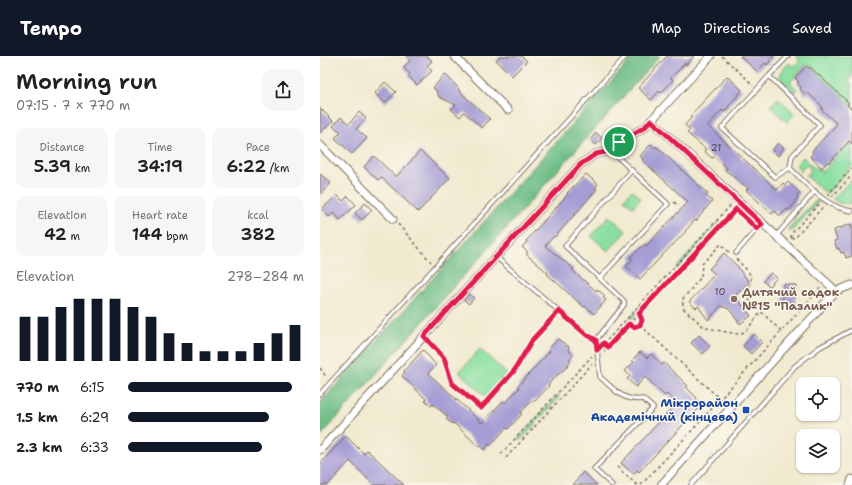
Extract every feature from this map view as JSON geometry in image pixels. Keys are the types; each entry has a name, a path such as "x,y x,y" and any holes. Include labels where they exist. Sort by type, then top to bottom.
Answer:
{"street":[{"path":"454,56 508,110"},
{"path":"320,450 581,164 596,154 611,151 619,142 645,127 710,56"},
{"path":"651,120 836,291"},
{"path":"320,145 393,218"},
{"path":"661,485 836,291 852,285"},
{"path":"850,485 852,479"}],"lane":[{"path":"320,394 626,56"},
{"path":"769,76 820,125 792,156 790,168 775,177 722,128 769,76 788,56"},
{"path":"600,278 668,204 611,151"},
{"path":"790,168 832,206 852,211"},
{"path":"612,485 594,469 653,408 643,399 637,400 624,397 600,377 596,340 624,305 624,301 565,246 632,170"},
{"path":"776,236 815,191"},
{"path":"736,253 762,224"},
{"path":"496,257 587,335 596,340"},
{"path":"424,336 444,358 452,383 481,408 514,371 533,339 559,311"},
{"path":"691,485 795,366 820,347 852,330"}],"path":[{"path":"722,56 758,89"},
{"path":"852,168 829,193 829,196 833,196 852,175"},
{"path":"673,201 679,206"},
{"path":"822,204 822,208 795,238 791,238 791,234 796,228 818,205 822,204"},
{"path":"501,454 731,205 736,209 506,458"},
{"path":"393,218 436,267"},
{"path":"761,312 746,332 738,334 704,327 684,309 682,300 701,277 702,264 721,244 750,274 751,284 746,297 781,331"},
{"path":"665,277 669,281"},
{"path":"641,485 821,286 819,285"},
{"path":"639,313 642,320 640,325"},
{"path":"629,324 634,327 640,325"},
{"path":"640,325 720,399"},
{"path":"604,343 608,347"},
{"path":"320,368 330,384"},
{"path":"617,467 637,485"}],"green space":[{"path":"634,56 660,56 320,437 320,403"},
{"path":"795,56 852,56 852,76 848,81 852,84 852,107 849,105 850,103 807,64 790,82 797,89 795,92 786,84 781,79 781,72 789,63 794,67 800,60"},
{"path":"778,98 795,114 787,122 770,106"},
{"path":"852,141 852,166 827,194 805,175 810,173 810,168 807,165 802,167 801,172 797,168 797,163 803,157 814,168 815,167 822,172"},
{"path":"852,179 852,204 838,203 833,199"},
{"path":"632,190 641,198 633,207 624,199"},
{"path":"819,201 791,232 788,229 813,203"},
{"path":"609,216 626,231 608,251 591,236"},
{"path":"719,221 721,222 677,270 676,268"},
{"path":"654,292 655,293 615,337 614,336"},
{"path":"480,349 507,374 486,397 459,372"},
{"path":"558,395 559,397 520,441 518,439"}],"building":[{"path":"406,56 427,56 432,61 427,66 432,71 417,85 408,76 410,74 403,67 410,61"},
{"path":"501,56 521,56 527,61 512,76 496,60"},
{"path":"667,56 694,56 671,78 673,80 661,93 659,91 651,100 638,88"},
{"path":"740,56 774,56 767,65 765,63 757,71"},
{"path":"806,66 809,68 810,67 849,103 847,105 852,109 852,144 849,141 829,163 828,161 822,168 810,156 813,153 812,151 837,124 821,109 823,108 819,103 808,93 806,95 800,89 801,87 797,83 799,82 795,78"},
{"path":"445,74 459,89 458,90 490,119 482,128 464,112 460,117 451,109 456,105 439,97 436,90 433,88"},
{"path":"727,76 742,90 724,112 722,110 708,126 777,190 783,183 785,185 788,182 800,193 797,196 798,198 795,201 796,202 789,210 787,209 780,216 775,211 772,214 746,190 748,188 725,170 727,168 704,151 706,149 687,133 690,130 685,125 692,117 690,116"},
{"path":"385,82 396,92 385,103 375,93"},
{"path":"320,108 333,121 320,133"},
{"path":"359,112 366,118 356,129 367,138 352,154 335,138 341,132 333,126 341,117 349,124"},
{"path":"596,133 602,138 596,145 590,140"},
{"path":"778,143 784,148 778,156 772,150"},
{"path":"651,144 655,148 656,146 708,194 706,196 712,201 696,221 695,220 640,279 626,266 633,259 630,257 645,244 646,246 688,202 642,160 643,159 640,156"},
{"path":"420,151 450,178 418,212 381,177 378,180 364,167 374,156 396,177"},
{"path":"320,174 331,183 320,195"},
{"path":"586,174 598,184 595,188 597,189 555,237 554,236 545,246 574,269 572,270 596,291 597,289 605,296 603,298 606,300 594,314 547,274 548,273 526,254 528,252 522,247 568,194 567,193"},
{"path":"337,195 343,201 348,196 356,205 340,220 334,213 329,217 322,209"},
{"path":"365,203 372,210 362,220 355,213"},
{"path":"851,224 852,256 846,258 844,252 841,253 839,248 837,249 834,241 837,240 834,230"},
{"path":"724,253 739,268 749,282 735,296 751,316 740,324 729,309 721,306 708,320 698,306 696,308 689,302 715,274 709,269"},
{"path":"771,273 777,278 769,286 763,281"},
{"path":"784,284 796,285 794,303 782,301"},
{"path":"469,294 474,298 469,304 464,300"},
{"path":"754,334 762,342 751,354 743,346"},
{"path":"699,335 710,346 703,354 691,343"},
{"path":"558,339 569,347 568,350 573,355 569,360 571,361 567,365 568,366 553,379 548,385 549,386 535,401 533,400 520,413 522,414 508,429 506,428 490,446 489,444 484,450 454,423 453,424 446,419 448,417 433,404 431,406 425,400 426,399 402,376 405,372 404,371 423,350 436,365 428,373 482,423 503,401 505,403 519,388 518,386 550,351 548,350"},
{"path":"640,352 647,358 651,354 662,365 664,363 688,386 686,387 700,403 696,408 698,409 639,472 637,470 634,474 621,463 677,403 667,394 665,396 645,377 636,387 627,379 630,376 625,371 634,362 632,360"},
{"path":"346,436 364,454 367,450 404,485 374,485 350,461 328,485 320,485 320,464"},
{"path":"583,472 597,485 573,485"}],"place":[{"name":"Дитячий садок №15 \"Пазлик\"","path":"734,299"},
{"name":"Мікрорайон Академічний (кінцева)","path":"746,410"}],"route":[{"path":"651,120 762,224 757,229 736,209 639,313 642,317 642,322 640,325 634,327 629,324 608,347 604,343 597,350 596,340 587,335 559,311 533,339 514,371 481,408 452,383 444,358 424,336 581,164 596,154 611,151 619,142 645,127 651,120"}]}
